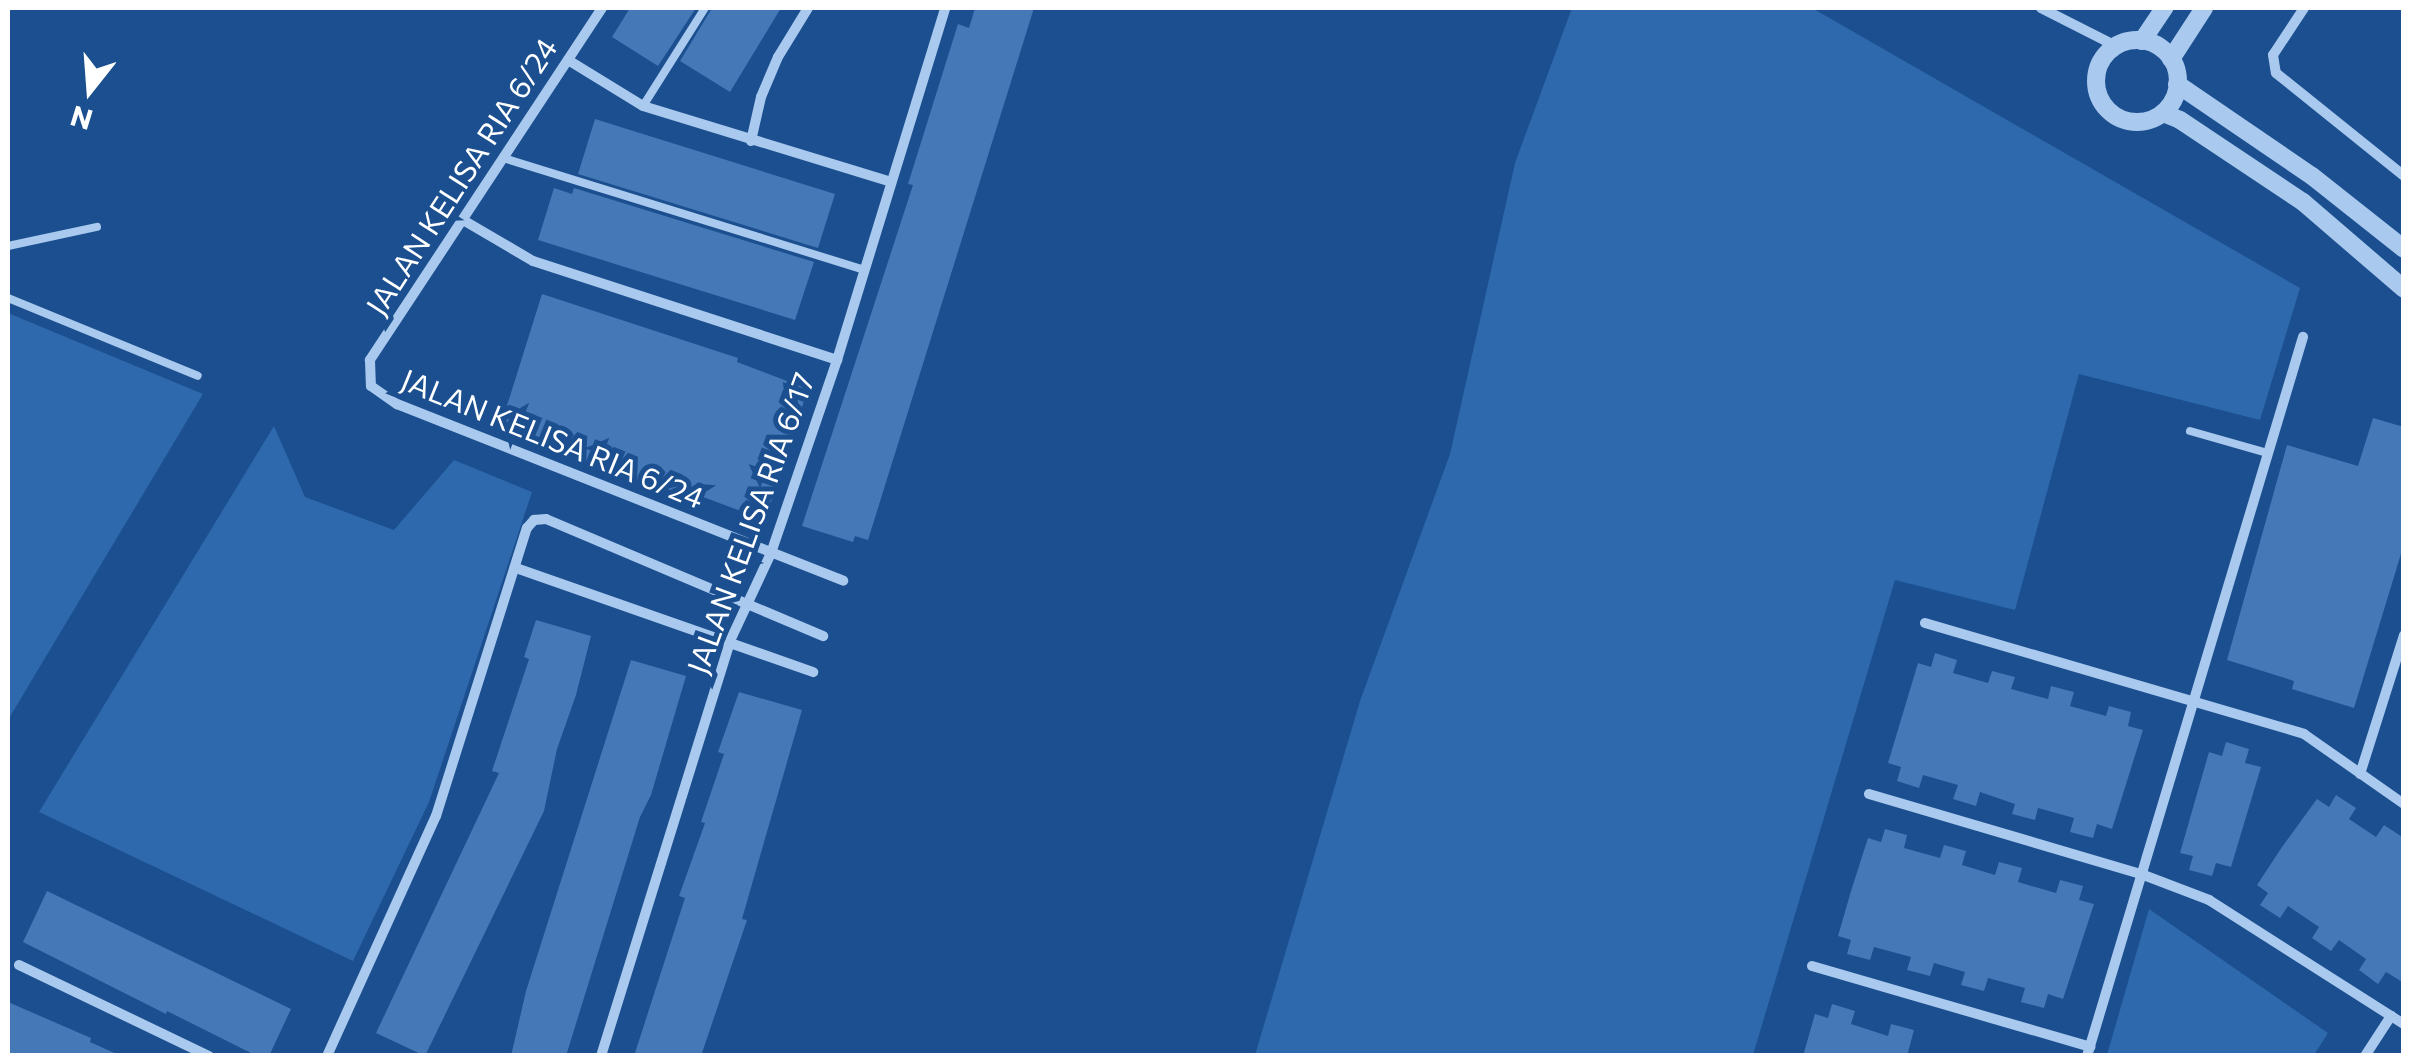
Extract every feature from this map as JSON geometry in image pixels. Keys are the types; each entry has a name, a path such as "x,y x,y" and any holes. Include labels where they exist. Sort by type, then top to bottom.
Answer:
{"street":[{"name":"JALAN KELISA RIA 6/24","path":"602,8 381,342 368,374 378,395 396,404 842,581"},
{"path":"751,141 773,70 808,8"},
{"name":"JALAN KELISA RIA 6/17","path":"601,1056 730,641 771,553 837,360 944,8"},
{"path":"2041,8 2116,46"},
{"path":"2142,41 2164,8"},
{"path":"2171,59 2204,8"},
{"path":"2304,8 2273,55 2276,73 2404,176"},
{"path":"2142,41 2171,59 2178,84 2172,103 2163,114 2138,122 2113,114 2104,105 2096,79 2106,55 2116,46 2142,41"},
{"path":"568,60 643,106 892,182"},
{"path":"2178,84 2312,176 2404,250"},
{"path":"2163,114 2180,120 2302,202 2404,290"},
{"path":"463,220 534,261 837,360"},
{"path":"1812,966 2089,1051 2303,336"},
{"path":"327,1056 436,816 527,528 546,519 823,636"},
{"path":"516,568 813,672"},
{"path":"1925,623 2304,734 2404,804"},
{"path":"2360,774 2404,635"},
{"path":"1868,794 2141,874 2209,900 2404,1024"},
{"path":"20,965 210,1056"},
{"path":"2365,1056 2392,1016"}],"lane":[{"path":"643,106 705,8"},
{"path":"503,158 865,270"},
{"path":"8,246 98,227"},
{"path":"8,298 198,376"},
{"path":"2190,431 2267,453"}],"shaded area":[{"path":"1572,8 1812,8 2300,288 2260,420 2079,374 2015,610 1895,580 1753,1055 1255,1055 1360,701 1450,454 1515,163"},
{"path":"8,313 203,394 8,720"},
{"path":"274,426 305,497 394,530 454,460 532,492 429,802 353,961 39,812"},
{"path":"2149,909 2328,1033 2314,1055 2107,1055"}],"building":[{"path":"630,8 696,8 658,66 612,37"},
{"path":"712,8 781,8 730,92 680,61"},
{"path":"975,8 1034,8 868,540 855,536 853,542 802,526 913,185 908,184 958,24 969,28"},
{"path":"595,119 835,194 818,248 578,174"},
{"path":"554,188 572,194 574,188 814,262 795,320 538,240"},
{"path":"542,294 738,358 737,362 808,389 765,520 695,494 693,498 632,480 634,476 567,455 569,449 500,428"},
{"path":"2373,418 2404,427 2404,544 2354,708 2292,689 2294,681 2227,660 2287,445 2358,466"},
{"path":"536,620 591,636 576,695 557,749 544,811 425,1056 376,1033 499,773 492,771 529,659 524,657"},
{"path":"1935,653 1957,660 1953,673 1988,683 1992,671 2015,677 2011,689 2048,699 2051,686 2074,692 2070,706 2106,716 2109,706 2131,712 2128,726 2143,730 2112,829 2097,824 2093,838 2070,832 2074,818 2038,808 2035,820 2012,814 2015,804 1980,792 1976,806 1953,799 1958,785 1923,775 1919,788 1897,781 1901,767 1888,763 1918,663 1931,667"},
{"path":"631,660 686,676 651,795 640,817 566,1056 511,1056 526,991"},
{"path":"739,692 802,710 742,919 747,920 701,1056 634,1056 685,898 679,896 705,823 701,822 724,754 718,752"},
{"path":"2226,742 2249,749 2245,763 2261,767 2231,867 2216,863 2212,876 2189,870 2193,856 2180,853 2209,752 2222,756"},
{"path":"2336,795 2356,808 2349,819 2376,837 2384,825 2404,838 2404,983 2386,972 2378,984 2359,970 2366,959 2339,940 2331,951 2312,938 2319,927 2288,906 2280,918 2260,905 2268,893 2257,885 2282,847 2317,799 2329,807"},
{"path":"1885,829 1907,835 1904,848 1940,858 1944,845 1966,851 1962,865 1995,875 1999,862 2022,868 2018,882 2056,893 2060,880 2083,886 2079,900 2094,904 2063,999 2048,994 2044,1008 2021,1002 2025,988 1988,978 1984,991 1961,985 1965,972 1934,963 1930,976 1907,970 1911,957 1874,947 1870,960 1847,954 1851,940 1838,936 1851,891 1868,838 1881,842"},
{"path":"47,891 291,1009 269,1056 257,1056 167,1011 166,1014 23,942"},
{"path":"8,1002 91,1038 90,1042 121,1056 8,1056"},
{"path":"1832,1004 1855,1011 1851,1024 1888,1036 1891,1024 1914,1030 1907,1056 1803,1056 1815,1014 1828,1018"}]}
